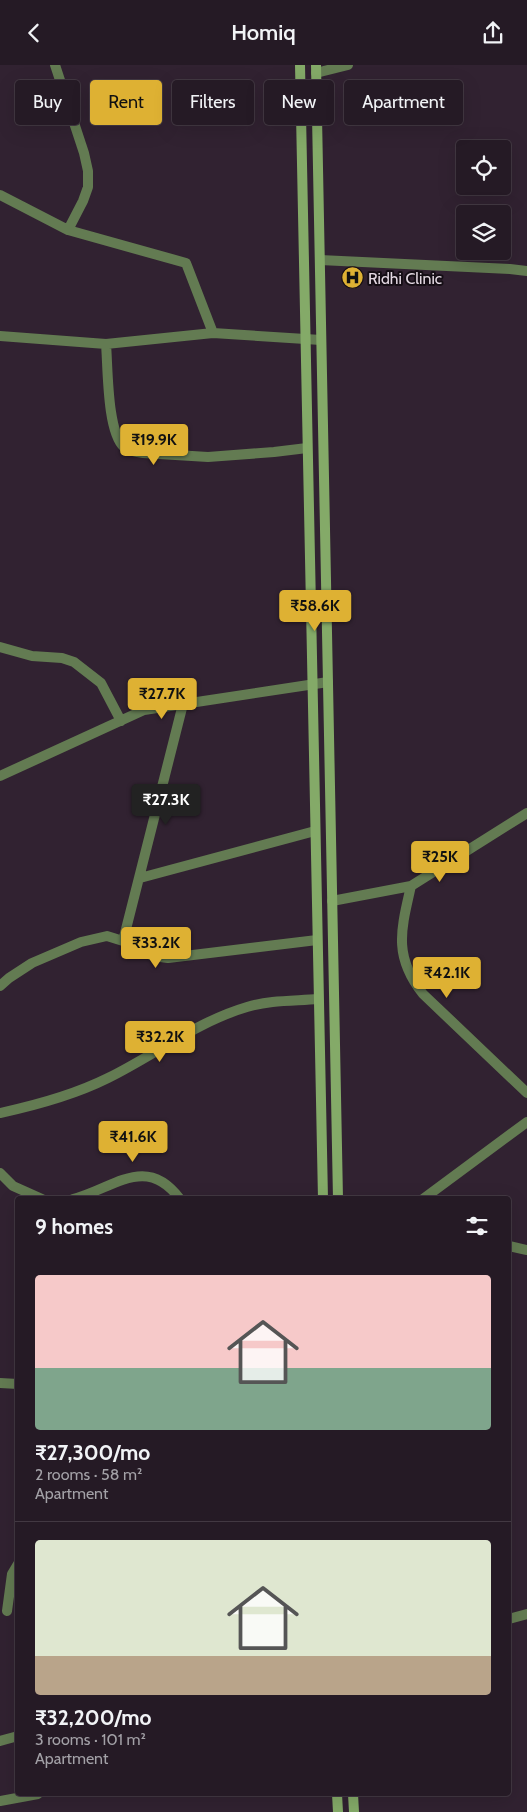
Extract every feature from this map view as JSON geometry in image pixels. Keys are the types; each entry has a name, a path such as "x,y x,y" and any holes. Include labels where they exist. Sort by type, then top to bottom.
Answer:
{"street":[{"path":"56,65 88,171 88,187 68,230"},
{"path":"300,65 322,1196"},
{"path":"338,1196 316,69 348,65"},
{"path":"0,195 68,230 186,263 213,333"},
{"path":"320,260 527,271"},
{"path":"0,336 106,344 213,333 321,340"},
{"path":"106,344 111,419 118,439 125,447 135,452 143,453 208,457 307,448"},
{"path":"0,647 32,656 62,658 74,662 101,683 121,721"},
{"path":"0,776 144,710 328,681"},
{"path":"123,941 184,704"},
{"path":"332,901 411,886 527,813"},
{"path":"140,878 315,831"},
{"path":"411,886 403,924 402,949 406,965 415,983 423,994 527,1093"},
{"path":"0,986 32,963 81,942 107,936 123,941 153,956 168,958 317,940"},
{"path":"0,1113 44,1104 108,1079 212,1019 248,1007 280,1000 318,999"},
{"path":"427,1196 527,1122"},
{"path":"0,1173 13,1186 35,1196"},
{"path":"81,1196 135,1176 156,1177 173,1189 178,1196"},
{"path":"511,1246 527,1250"},
{"path":"0,1383 15,1384"},
{"path":"7,1611 12,1574 15,1569"},
{"path":"511,1618 527,1614"},
{"path":"0,1741 15,1737"},
{"path":"0,1801 27,1796"},
{"path":"337,1796 338,1812"},
{"path":"353,1796 354,1812"}],"place":[{"name":"Ridhi Clinic","path":"352,278"}]}
